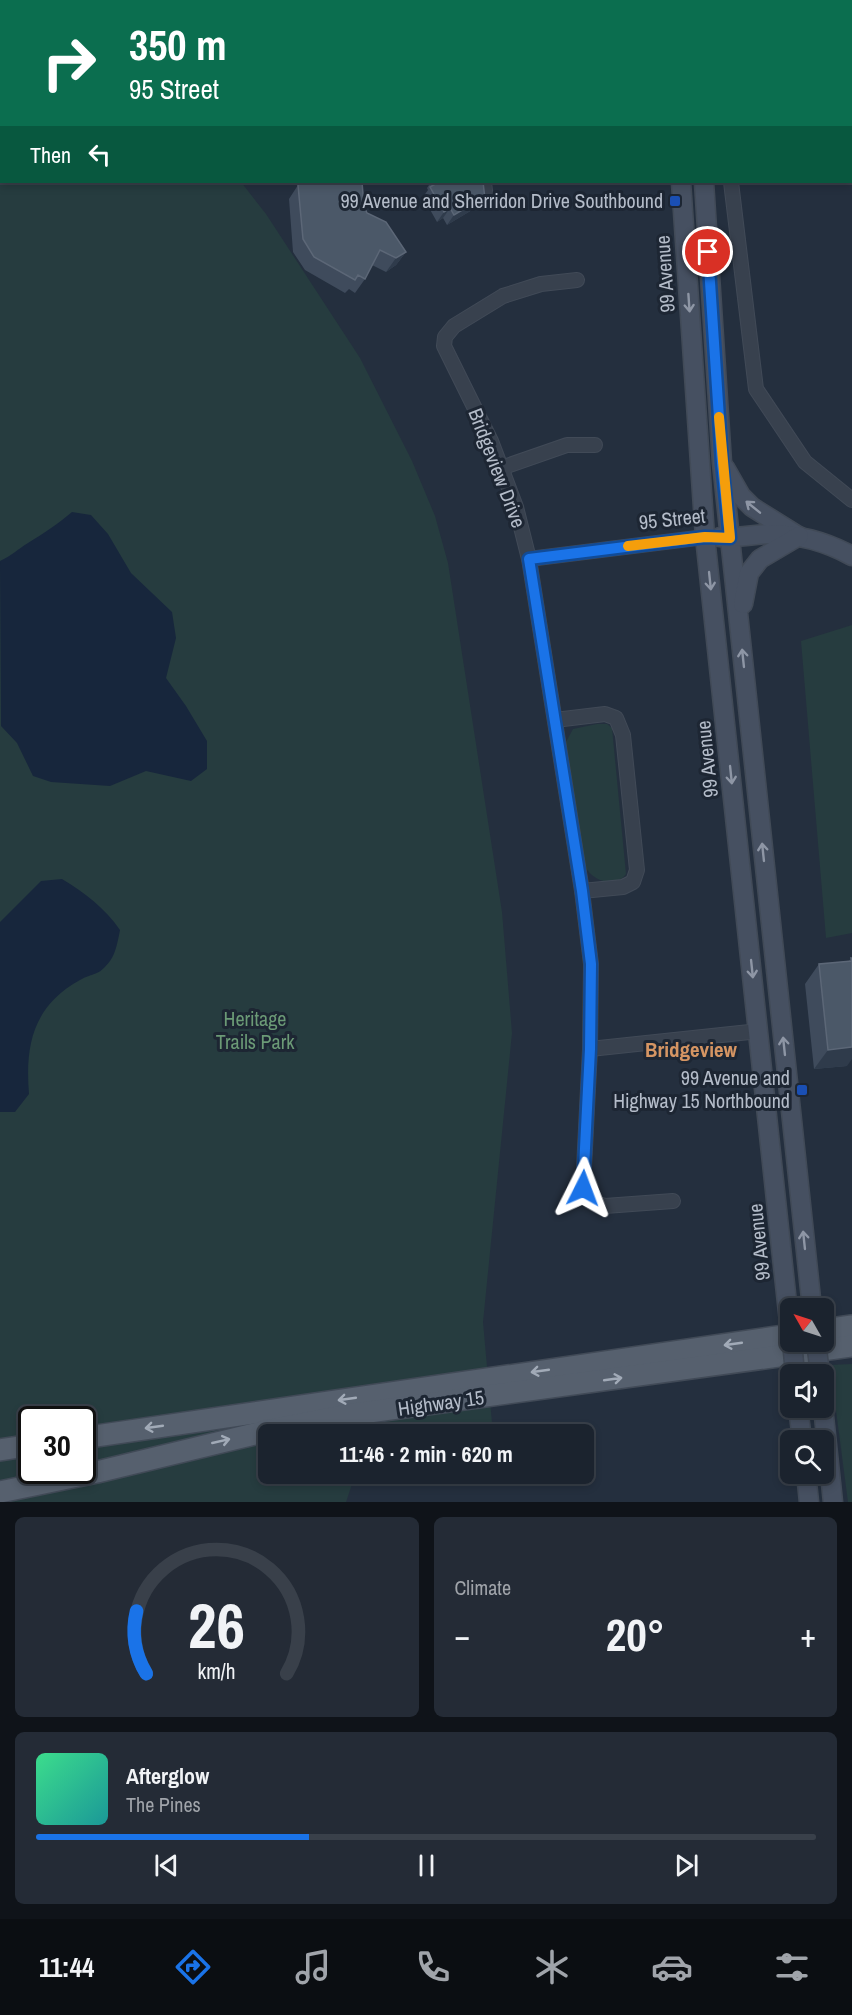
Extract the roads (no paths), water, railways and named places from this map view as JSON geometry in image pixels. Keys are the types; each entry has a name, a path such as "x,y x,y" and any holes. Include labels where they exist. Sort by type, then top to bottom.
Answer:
{"main road":[{"name":"99 Avenue","path":"681,183 705,537 788,1298"},
{"path":"704,183 722,463 810,1298"},
{"path":"722,463 741,496 752,507 799,536 760,559 749,573 739,623"},
{"name":"95 Street","path":"705,537 730,538 767,534 799,536 829,544 852,556"},
{"path":"834,1329 852,1326"},
{"name":"Highway 15","path":"96,1436 780,1336"},
{"name":"Highway 15","path":"0,1492 97,1472 275,1429 347,1415 852,1346"},
{"path":"824,1418 833,1502"},
{"path":"0,1450 18,1447"},
{"path":"807,1484 809,1502"}],"street":[{"path":"484,183 486,199"},
{"path":"731,183 756,389 805,462 852,500"},
{"name":"Bridgeview Drive","path":"577,280 541,284 503,296 454,326 445,337 444,346 501,468 516,507 529,559 582,891 591,964 590,1049 583,1188 587,1197 594,1203 605,1206 673,1201"},
{"path":"501,468 567,445 595,446"},
{"name":"95 Street","path":"529,559 705,537"},
{"path":"555,720 605,714 616,718 623,735 637,870 633,882 623,887 582,891"},
{"path":"590,1049 759,1031"}],"water":[{"path":"72,512 91,515 108,534 131,573 172,612 176,638 166,678 207,741 207,769 191,781 146,771 110,786 51,782 33,776 17,743 1,726 0,561"},
{"path":"62,879 94,902 114,922 120,930 116,946 112,958 102,970 64,990 42,1015 31,1043 29,1094 15,1112 0,1112 0,922 41,881"}],"place":[{"name":"99 Avenue and Sherridon Drive Southbound","path":"675,201"},
{"name":"99 Avenue and Highway 15 Northbound","path":"802,1090"}],"district":[{"name":"Bridgeview","path":"691,1050"}],"park label":[{"name":"Heritage Trails Park","path":"255,1030"}]}
